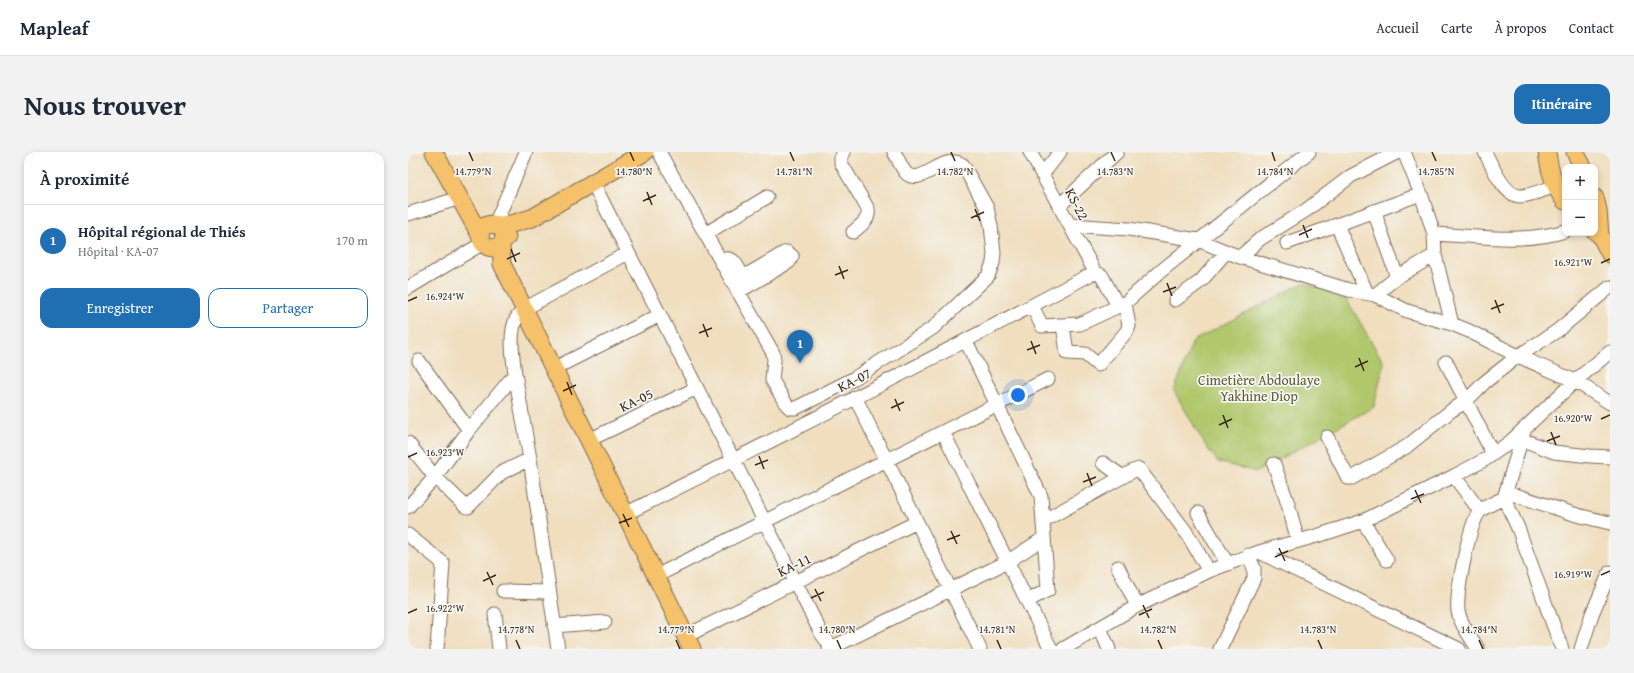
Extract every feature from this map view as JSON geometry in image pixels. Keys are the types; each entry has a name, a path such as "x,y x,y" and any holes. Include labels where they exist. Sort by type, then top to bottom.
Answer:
{"main road":[{"path":"434,152 463,204 476,218 483,222 492,235 505,271 689,643"},
{"path":"492,235 514,233 532,218 593,184 645,152"},
{"path":"1547,152 1549,168 1561,194"},
{"path":"1575,152 1581,164"},
{"path":"1596,200 1604,241"}],"street":[{"path":"408,288 492,235 526,152"},
{"path":"659,152 720,260 738,284 773,353 774,360 772,380 786,404 790,408 796,408 853,379 933,328 988,276 993,263 994,253 987,208 963,165 958,162 951,161 917,176 911,176 906,174 894,152"},
{"path":"844,152 841,162 868,209 869,215 867,219 853,232"},
{"name":"KS-22","path":"1030,152 1095,272 1102,276 1122,305"},
{"path":"1042,175 1060,152"},
{"path":"1059,206 1117,152"},
{"path":"1032,306 1042,326 1080,324 1122,305 1198,240 1309,152"},
{"path":"1240,257 1260,239 1305,211 1351,176 1398,152"},
{"path":"1404,152 1421,194 1434,234 1436,255 1452,324"},
{"path":"1485,152 1497,178 1512,193 1520,196 1561,194"},
{"path":"593,184 821,633 831,649 1007,562 1044,538"},
{"path":"1287,243 1421,194"},
{"path":"705,234 766,197"},
{"path":"408,214 463,204"},
{"path":"1374,210 1397,277"},
{"path":"1070,225 1128,229 1198,240 1240,257 1349,290 1371,294 1407,311 1452,324 1518,356 1575,381 1610,403"},
{"path":"1337,225 1371,294"},
{"path":"1434,234 1504,238 1535,238 1562,231"},
{"path":"1176,300 1201,281 1226,252"},
{"path":"558,649 530,459 515,374 512,345 513,328 516,318 524,310 628,253"},
{"path":"1371,294 1397,277 1436,255"},
{"name":"KA-07","path":"625,514 734,461 855,397 966,341 1095,272"},
{"path":"1327,437 1348,478 1352,478 1406,447 1452,410 1465,402 1485,382 1518,356 1557,330 1610,287"},
{"path":"1063,325 1067,353 1085,354 1098,365 1127,331 1129,326 1122,305"},
{"path":"554,369 660,315"},
{"path":"966,341 1041,496 1048,590 1027,601"},
{"path":"1063,649 1137,606 1227,563 1363,521 1454,476 1493,454 1523,433 1575,381 1610,352"},
{"path":"419,360 469,430"},
{"path":"1446,362 1465,402 1493,454"},
{"path":"408,507 435,477 469,430 515,374"},
{"path":"656,576 1048,379"},
{"name":"KA-05","path":"589,440 697,388"},
{"path":"855,397 980,649"},
{"path":"942,432 1051,649"},
{"path":"1523,433 1554,452 1610,457"},
{"path":"1523,433 1505,495 1562,649"},
{"path":"408,443 435,477 464,506 468,507 501,472 530,459"},
{"path":"1103,462 1123,477"},
{"path":"1274,464 1288,504 1298,541"},
{"path":"1043,521 1139,469 1186,532 1209,571"},
{"path":"1454,476 1480,511"},
{"path":"1478,649 1458,612 1458,599 1460,575 1473,527 1480,511 1505,495 1610,523"},
{"path":"1198,513 1227,563"},
{"path":"1363,521 1387,560"},
{"name":"KA-11","path":"689,643 795,582 917,522"},
{"path":"408,535 443,563 437,649"},
{"path":"1220,649 1254,578 1253,554"},
{"path":"1253,554 1459,649"},
{"path":"1118,567 1137,606"},
{"path":"1581,649 1594,608 1610,574"},
{"path":"503,592 549,592"},
{"path":"495,614 499,649"},
{"path":"554,626 605,622"},
{"path":"1100,628 1109,649"}],"green space":[{"name":"Cimetière Abdoulaye Yakhine Diop","path":"1303,283 1344,295 1384,363 1374,407 1256,472 1218,462 1207,448 1174,391 1193,341"}],"place":[{"name":"Hôpital régional de Thiés","path":"800,363"}]}
